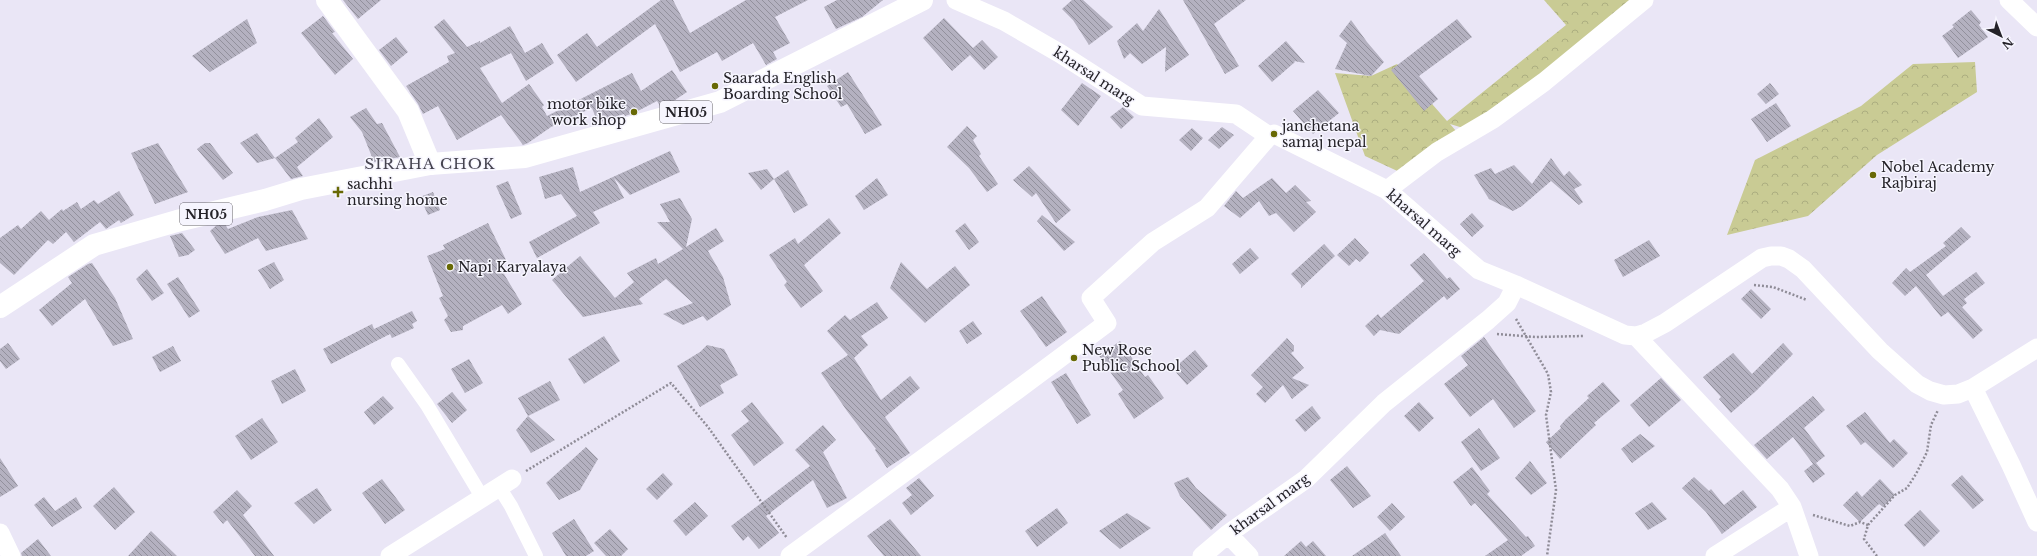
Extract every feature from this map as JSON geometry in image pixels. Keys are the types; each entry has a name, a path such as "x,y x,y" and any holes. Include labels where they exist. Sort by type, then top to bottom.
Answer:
{"main road":[{"path":"327,0 408,111 430,164"},
{"name":"NH05","path":"0,307 94,244 265,200 301,189 430,164 525,157 720,102 922,0"}],"street":[{"name":"kharsal marg","path":"956,0 1004,21 1062,54 1142,106 1236,114 1269,136 1274,134 1387,190 1479,270 1516,285 1507,303 1488,320 1384,403 1306,479 1228,534 1202,556"},
{"path":"1387,190 1437,152 1493,119 1544,82 1644,0"},
{"path":"2009,0 2037,27"},
{"path":"793,554 1107,323 1090,298 1153,242 1207,208 1269,136"},
{"path":"1516,285 1625,335 1636,336 1646,333 1665,323 1762,258 1771,256 1789,259 1803,269 1890,360 1917,384 1930,392 1944,395 1958,394 1973,388 2037,348"},
{"path":"1636,336 1780,489 1792,507 1809,556"},
{"path":"398,364 426,405 482,497"},
{"path":"1973,388 2012,465 2037,522"},
{"path":"390,556 506,483 511,506 536,556"},
{"path":"1715,556 1792,507"},
{"path":"0,533 11,556"},
{"path":"1228,534 1249,556"}],"path":[{"path":"1736,276 1754,285 1773,287 1812,302"},
{"path":"1507,303 1548,374 1551,392 1546,415 1556,490 1547,556"},
{"path":"1488,320 1498,335 1526,337 1590,336"},
{"path":"506,483 671,383 708,427 793,554"},
{"path":"1877,556 1864,539 1868,525 1895,495 1907,488 1916,474 1927,452 1931,425 1944,395"},
{"path":"1792,507 1812,515 1850,526 1860,522 1868,525"}],"green space":[{"path":"1544,0 1639,0 1473,131 1450,124 1462,138 1406,175 1365,156 1335,73 1371,76 1397,64 1447,121 1566,25"},
{"path":"1975,62 1977,92 1877,155 1808,216 1727,235 1755,160 1861,106 1913,64"}],"building":[{"path":"343,0 381,0 358,19"},
{"path":"661,0 673,0 690,33 746,0 808,0 775,17 790,43 773,52 777,59 766,65 753,43 722,61 717,52 680,72 655,24 576,82 557,55 587,33 597,47"},
{"path":"837,0 883,0 862,17 836,29 824,7"},
{"path":"1072,0 1083,0 1113,27 1089,45 1073,20 1062,9"},
{"path":"1183,0 1246,0 1214,24 1239,66 1225,74"},
{"path":"1159,9 1189,55 1165,72 1166,47 1142,64 1130,53 1124,59 1117,41 1137,23 1143,31"},
{"path":"1971,10 1981,22 1979,25 1988,37 1958,58 1942,36 1954,27 1952,25"},
{"path":"323,16 335,32 332,33 353,59 335,75 301,33"},
{"path":"944,18 973,48 982,40 998,57 984,70 970,55 952,71 923,38"},
{"path":"247,19 257,43 210,72 192,56"},
{"path":"444,19 467,47 480,41 480,43 510,26 525,53 542,43 554,63 526,81 511,53 480,68 502,103 529,84 544,105 542,107 547,116 632,73 641,91 672,70 687,92 672,102 660,106 657,101 634,113 625,116 624,114 598,123 592,108 551,127 523,145 501,115 457,140 438,106 423,114 406,86 449,62 447,56 455,53 434,27"},
{"path":"1457,19 1472,37 1419,76 1438,99 1424,111 1391,70"},
{"path":"1351,20 1384,62 1371,76 1335,69 1347,43 1339,36"},
{"path":"396,37 408,52 391,66 379,50"},
{"path":"1286,41 1305,63 1294,61 1295,62 1272,82 1258,66"},
{"path":"848,72 882,125 865,134 847,104 841,107 827,86"},
{"path":"1082,83 1101,96 1078,126 1061,110"},
{"path":"1770,83 1779,94 1766,104 1757,94"},
{"path":"1318,90 1339,113 1313,134 1293,111"},
{"path":"1776,103 1791,126 1767,142 1751,119"},
{"path":"1123,107 1134,117 1121,129 1110,117"},
{"path":"366,108 377,124 382,123 400,157 374,162 362,132 350,117"},
{"path":"319,118 333,137 297,167 303,176 291,179 275,158 298,142 295,138"},
{"path":"967,126 977,136 973,140 981,154 979,156 998,184 987,192 969,168 947,147"},
{"path":"1222,127 1234,135 1219,149 1208,140"},
{"path":"1192,128 1203,138 1191,151 1179,140"},
{"path":"257,133 275,158 257,163 240,143"},
{"path":"158,143 188,192 155,204 131,153"},
{"path":"205,143 210,143 233,173 223,180 197,149"},
{"path":"670,151 680,172 630,195 614,178 624,198 593,212 600,223 537,258 529,242 577,216 561,194 545,199 539,177 573,167 580,192"},
{"path":"1551,158 1564,176 1569,171 1582,185 1574,189 1583,202 1579,205 1551,181 1522,206 1513,211 1489,199 1474,175 1491,168 1495,174 1514,165 1532,184"},
{"path":"1029,166 1071,210 1056,223 1036,193 1032,197 1013,180"},
{"path":"767,169 774,179 761,190 748,173"},
{"path":"788,170 808,205 794,213 774,179"},
{"path":"877,178 888,195 864,210 855,196"},
{"path":"1272,178 1286,193 1295,185 1311,201 1306,202 1316,212 1294,232 1276,213 1269,216 1259,201 1240,218 1224,206 1236,191 1243,198"},
{"path":"508,181 522,214 511,219 496,186"},
{"path":"119,191 134,215 121,223 119,220 106,229 100,222 74,242 66,232 53,244 48,240 14,275 0,263 0,238 18,225 21,229 41,211 49,220 62,209 63,211 77,202 81,209 94,200 98,204"},
{"path":"433,192 440,210 428,215 420,197"},
{"path":"680,198 692,219 686,247 716,228 724,241 708,251 723,277 731,305 707,321 703,316 683,325 663,314 693,303 666,279 639,299 643,304 583,317 552,280 580,256 615,298 634,282 627,273 656,258 658,264 683,249 657,222 670,222 660,204"},
{"path":"292,210 308,239 266,251 258,238 225,254 210,231 218,224 224,223 228,229 258,217"},
{"path":"1472,213 1484,226 1472,237 1460,224"},
{"path":"1042,215 1075,242 1064,251 1037,221"},
{"path":"829,218 841,233 804,265 823,291 801,308 784,285 787,282 769,255 795,238 798,244"},
{"path":"488,223 506,260 498,264 522,304 508,314 502,305 463,326 463,330 451,332 444,320 448,316 439,298 443,296 427,256 445,249 443,245"},
{"path":"965,223 979,242 969,250 955,231"},
{"path":"1961,227 1971,237 1926,275 1943,296 1976,272 1985,283 1964,299 1967,303 1962,307 1983,330 1973,339 1948,312 1941,317 1916,286 1905,296 1892,283 1906,268 1910,272 1946,246 1943,243"},
{"path":"182,233 195,250 188,255 179,257 170,236"},
{"path":"1355,238 1369,253 1360,262 1356,259 1349,266 1337,255"},
{"path":"1649,240 1660,256 1623,277 1614,260"},
{"path":"1324,244 1335,256 1301,288 1301,285 1291,274"},
{"path":"1250,248 1259,258 1240,274 1232,264"},
{"path":"1424,253 1447,279 1450,277 1460,289 1447,300 1444,296 1399,334 1380,330 1374,336 1365,326 1378,314 1381,318 1424,281 1410,265"},
{"path":"274,262 284,280 270,289 258,270"},
{"path":"901,262 927,289 955,266 970,285 925,323 890,288"},
{"path":"92,263 115,298 133,339 113,346 85,299 52,326 39,310 72,283 68,277"},
{"path":"147,269 164,293 152,301 136,279"},
{"path":"178,277 200,311 189,318 167,284"},
{"path":"1751,289 1771,309 1761,319 1741,299"},
{"path":"1042,296 1067,332 1046,347 1020,311"},
{"path":"877,302 888,318 861,336 868,345 854,358 881,400 910,376 920,388 885,417 910,453 887,468 875,450 876,449 847,411 821,373 848,355 827,331 845,315 850,320"},
{"path":"412,311 417,321 412,324 414,328 392,338 390,334 331,364 323,349 372,324 374,329"},
{"path":"973,321 982,334 967,344 959,331"},
{"path":"604,336 620,361 584,384 568,359"},
{"path":"1484,337 1536,411 1514,428 1493,399 1470,417 1444,384 1468,365 1461,356"},
{"path":"1287,338 1294,346 1294,351 1291,353 1304,368 1292,378 1309,385 1292,399 1283,385 1265,403 1256,394 1263,387 1251,375"},
{"path":"1120,341 1145,377 1148,375 1164,398 1134,419 1118,394 1123,390 1099,356"},
{"path":"8,343 20,359 6,369 0,361 0,349"},
{"path":"1783,343 1793,354 1756,391 1731,413 1719,399 1721,397 1703,377 1733,353 1752,374"},
{"path":"707,345 724,349 738,375 720,385 724,393 700,407 677,366 700,352"},
{"path":"173,346 181,361 160,372 152,357"},
{"path":"1195,350 1208,366 1187,385 1173,369"},
{"path":"469,359 483,383 465,393 451,369"},
{"path":"295,369 306,391 282,404 271,381"},
{"path":"1066,373 1091,415 1077,424 1051,382"},
{"path":"1661,378 1681,400 1649,427 1630,405"},
{"path":"550,381 560,400 528,416 518,398"},
{"path":"1603,382 1620,401 1594,423 1596,425 1560,459 1546,442 1561,428 1560,426 1566,419 1589,398 1587,396"},
{"path":"452,392 467,410 452,423 437,404"},
{"path":"383,396 394,408 374,425 364,412"},
{"path":"1813,396 1825,410 1804,428 1825,456 1816,463 1825,474 1813,483 1804,471 1813,464 1793,437 1767,459 1754,445"},
{"path":"752,402 784,443 754,466 731,435 749,421 741,411"},
{"path":"1419,402 1434,418 1419,432 1404,416"},
{"path":"1312,406 1321,418 1305,432 1295,420"},
{"path":"1865,412 1890,443 1894,439 1908,453 1893,468 1865,442 1861,445 1846,426"},
{"path":"528,416 555,440 531,453 516,430"},
{"path":"262,418 278,442 251,460 235,436"},
{"path":"823,425 836,440 823,452 847,498 827,508 813,480 766,516 779,533 759,549 748,536 743,541 731,526 810,466 795,450"},
{"path":"1479,428 1500,458 1481,471 1461,442"},
{"path":"1640,434 1655,446 1632,463 1621,449"},
{"path":"586,447 598,459 580,490 559,500 546,483"},
{"path":"0,458 18,486 0,497"},
{"path":"1530,461 1547,483 1531,495 1515,478"},
{"path":"1347,466 1371,496 1353,508 1330,480"},
{"path":"1472,467 1490,491 1487,494 1526,537 1528,536 1535,546 1521,556 1485,556 1508,540 1475,503 1471,506 1453,482"},
{"path":"663,473 673,484 657,500 646,489"},
{"path":"1962,475 1984,500 1973,509 1951,485"},
{"path":"1188,477 1196,488 1227,515 1211,530 1180,496 1174,483"},
{"path":"1694,477 1709,491 1711,489 1724,505 1743,490 1757,507 1722,534 1706,512 1682,488"},
{"path":"919,478 934,496 911,515 902,503 912,495 906,488"},
{"path":"382,479 405,510 385,524 362,493"},
{"path":"1880,479 1895,495 1883,507 1879,504 1860,522 1843,505 1857,491 1862,497"},
{"path":"114,487 135,512 115,530 93,506"},
{"path":"317,488 332,510 314,524 294,503"},
{"path":"237,490 252,506 243,515 274,556 255,556 227,520 223,524 213,512"},
{"path":"44,497 55,511 76,497 82,508 52,527 34,505"},
{"path":"695,502 708,516 686,536 673,521"},
{"path":"1652,502 1667,519 1648,530 1635,513"},
{"path":"1392,503 1405,517 1390,531 1377,517"},
{"path":"1057,508 1068,523 1037,547 1025,531"},
{"path":"1920,510 1940,531 1924,547 1904,525"},
{"path":"1127,513 1151,528 1120,549 1099,531"},
{"path":"574,519 594,551 586,556 566,556 552,533"},
{"path":"890,519 921,556 884,556 867,536"},
{"path":"610,529 628,549 621,556 606,556 594,543"},
{"path":"151,531 177,556 128,556"},
{"path":"1385,533 1401,556 1352,556"},
{"path":"38,539 51,556 22,556 21,553"},
{"path":"1301,541 1306,547 1313,541 1326,556 1284,556"}],"place":[{"name":"Saarada English Boarding School","path":"715,86"},
{"name":"motor bike work shop","path":"634,112"},
{"name":"janchetana samaj nepal","path":"1274,134"},
{"name":"Nobel Academy Rajbiraj","path":"1873,175"},
{"name":"sachhi nursing home","path":"338,192"},
{"name":"Napi Karyalaya","path":"450,267"},
{"name":"New Rose Public School","path":"1074,358"}],"district":[{"name":"SIRAHA CHOK","path":"430,164"}]}
